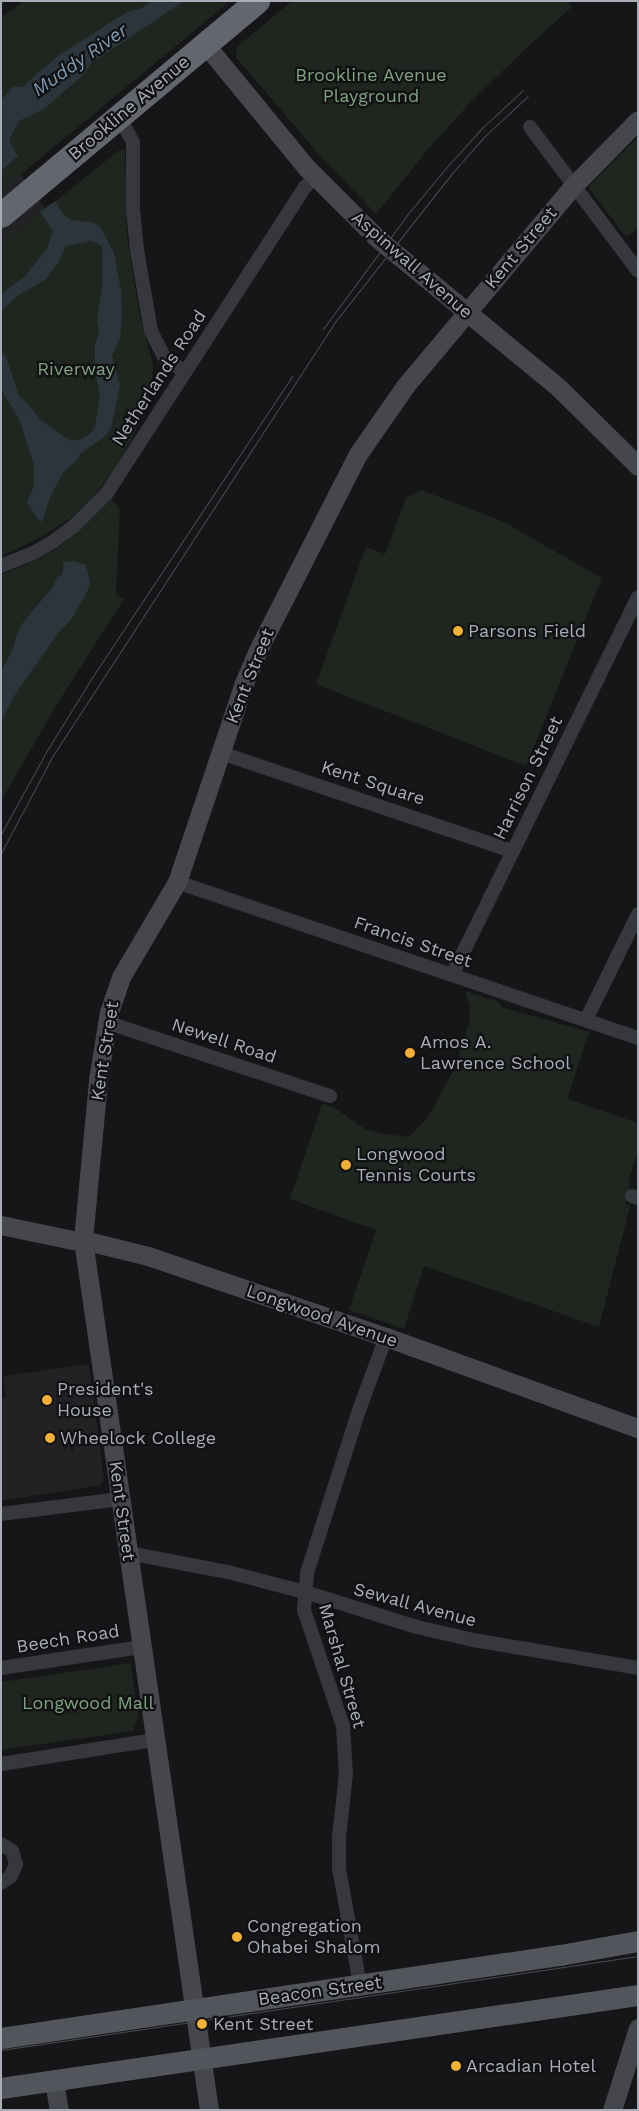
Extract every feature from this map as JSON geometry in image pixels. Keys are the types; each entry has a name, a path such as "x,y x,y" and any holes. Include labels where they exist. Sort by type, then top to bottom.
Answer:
{"highway":[{"name":"Brookline Avenue","path":"1,215 256,1"}],"main road":[{"name":"Beacon Street","path":"1,2038 560,1955 638,1941"},
{"path":"1,2088 638,1995"}],"street":[{"name":"Aspinwall Avenue","path":"205,44 315,177 376,237 559,388 638,466"},
{"path":"119,116 131,136 134,148 135,234 144,298 151,331 164,358 185,372"},
{"name":"Kent Street","path":"208,2110 83,1240 98,1080 106,1022 121,977 177,882 220,753 257,652 352,464 391,404 574,185 638,120"},
{"path":"530,127 638,272"},
{"name":"Netherlands Road","path":"1,566 35,552 54,541 97,504 112,486 305,187 315,177"},
{"name":"Harrison Street","path":"452,975 638,597"},
{"name":"Kent Square","path":"220,753 513,851"},
{"name":"Francis Street","path":"177,882 638,1038"},
{"path":"586,1020 638,914"},
{"name":"Newell Road","path":"106,1022 330,1096"},
{"name":"Longwood Avenue","path":"1,1224 72,1240 83,1240 148,1256 386,1337 638,1428"},
{"name":"Marshal Street","path":"360,1985 340,1868 339,1830 346,1774 343,1726 304,1610 307,1573 359,1410 386,1337"},
{"path":"1,1514 120,1499"},
{"name":"Sewall Avenue","path":"128,1553 228,1572 305,1592 416,1627 473,1640 638,1668"},
{"name":"Beech Road","path":"1,1668 141,1647"},
{"path":"1,1764 154,1740"},
{"path":"1,1844 12,1851 16,1864 11,1876 1,1882"},
{"path":"612,2110 638,2028"},
{"path":"54,2080 59,2110"}],"shaded area":[{"path":"1,158 22,175 46,210 1,297"},
{"name":"Wheelock College","path":"89,1364 104,1479 101,1485 1,1501 1,1398 6,1397 3,1376"}],"green space":[{"path":"25,1 230,1 1,191 1,17"},
{"name":"Brookline Avenue Playground","path":"292,1 567,1 572,7 471,102 429,148 376,214 322,158 236,57 237,47"},
{"path":"638,137 638,229 626,237 588,187"},
{"name":"Riverway","path":"125,149 127,236 140,317 153,364 152,383 148,401 130,443 112,473 94,496 72,517 36,540 1,556 1,245 118,151"},
{"name":"Parsons Field","path":"421,490 502,521 602,578 526,766 316,684 366,547 385,554 406,498"},
{"path":"111,498 120,509 116,594 124,599 59,701 1,801 1,575 37,560 61,546"},
{"path":"465,991 499,1002 501,1007 589,1032 567,1099 638,1123 638,1152 628,1181 630,1182 625,1204 630,1206 599,1327 424,1266 404,1329 349,1310 376,1230 290,1199 322,1104 333,1107 365,1129 384,1134 409,1137 429,1116 456,1065 469,1023 470,1006"},
{"name":"Longwood Mall","path":"131,1663 138,1718 133,1731 1,1750 1,1682"}],"water":[{"name":"Muddy River","path":"151,1 184,1 90,64 84,74 44,109 19,121 10,138 10,143 18,156 2,170 1,100 13,87 22,87 58,56 127,12 142,8"},
{"path":"55,201 64,215 71,220 94,223 100,227 114,253 121,290 122,319 120,338 112,356 120,385 111,429 104,437 80,454 79,458 63,473 50,497 43,520 40,522 27,503 34,485 34,465 20,421 1,389 1,352 6,357 19,396 29,405 40,420 71,441 82,439 90,434 95,427 100,396 95,371 95,346 99,330 97,320 102,289 102,246 91,241 66,246 58,263 46,279 17,296 1,311 1,294 24,277 47,249 53,231 40,212"},
{"path":"73,561 86,565 90,583 88,590 71,620 59,632 16,693 1,722 1,671 13,649 17,634 24,621 53,587 57,577 63,574 63,562"}],"tram line":[{"path":"323,329 407,215 445,169 483,127 523,90"},
{"path":"1,853 52,757 335,322 453,172 486,135 528,96"},
{"path":"1,834 46,752 93,676 293,375"},
{"path":"1,2050 638,1956"}],"place":[{"name":"Parsons Field","path":"458,631"},
{"name":"Amos A. Lawrence School","path":"410,1053"},
{"name":"Longwood Tennis Courts","path":"346,1165"},
{"name":"President's House","path":"47,1400"},
{"name":"Wheelock College","path":"50,1438"},
{"name":"Congregation Ohabei Shalom","path":"237,1937"},
{"name":"Kent Street","path":"202,2024"},
{"name":"Arcadian Hotel","path":"456,2066"}]}
